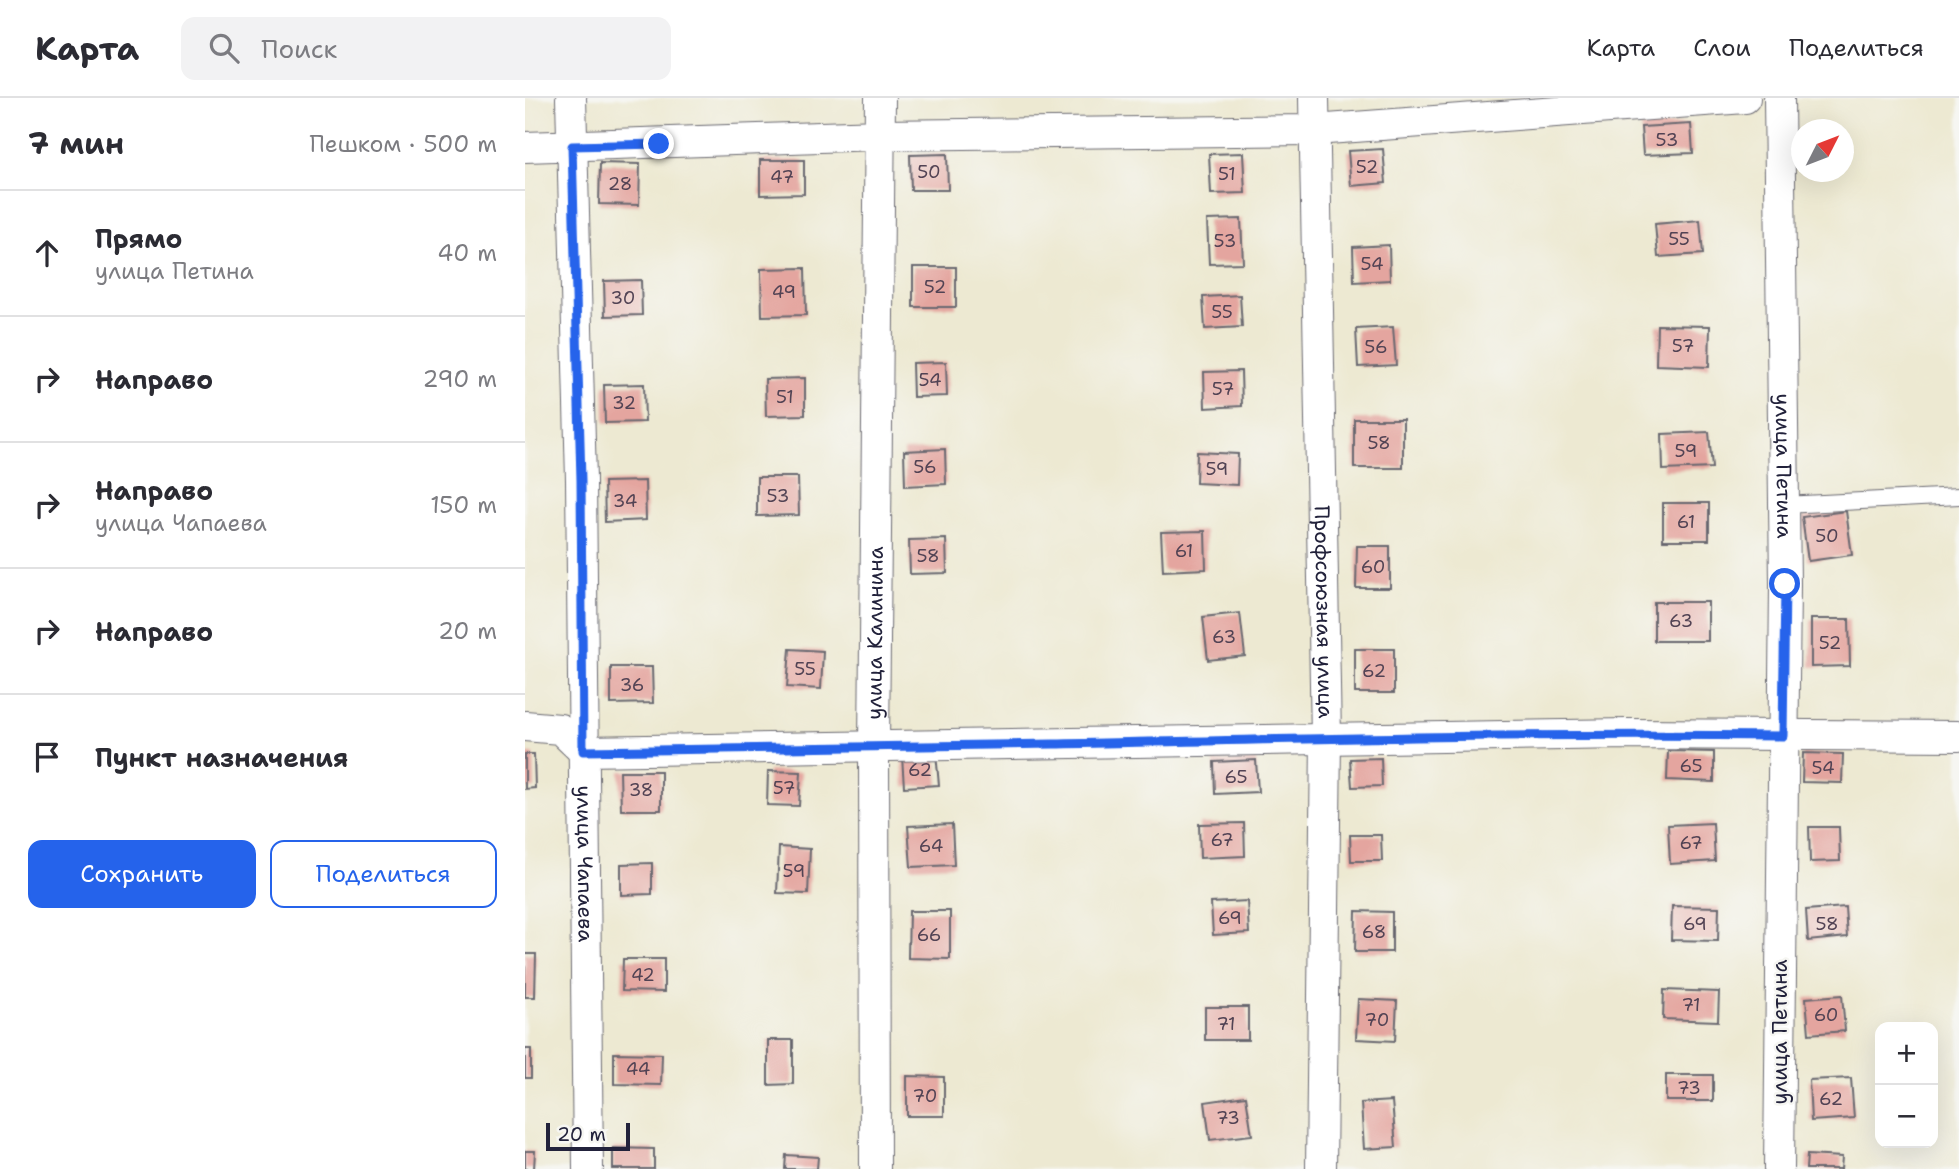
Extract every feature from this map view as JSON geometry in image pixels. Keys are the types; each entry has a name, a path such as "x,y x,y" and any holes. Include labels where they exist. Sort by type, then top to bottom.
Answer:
{"street":[{"name":"улица Чапаева","path":"571,98 581,480 588,1169"},
{"name":"улица Калинина","path":"874,1169 874,748 880,98"},
{"name":"Профсоюзная улица","path":"1314,98 1326,738 1321,1169"},
{"path":"525,147 879,135 1314,130 1745,98"},
{"name":"улица Петина","path":"1779,98 1784,505 1779,1169"},
{"path":"525,726 560,729 583,751 1628,734 1959,736"}],"lane":[{"path":"1784,505 1959,496"}],"building":[{"path":"1691,124 1693,153 1643,155 1641,127"},
{"path":"1383,149 1386,183 1351,186 1348,151"},
{"path":"1243,153 1245,193 1211,194 1209,154"},
{"path":"947,154 948,190 911,190 910,155"},
{"path":"760,160 804,160 804,194 760,195"},
{"path":"600,163 640,164 639,205 599,204"},
{"path":"1241,219 1243,263 1209,264 1207,220"},
{"path":"1700,220 1703,254 1658,257 1655,224"},
{"path":"1389,245 1390,280 1354,282 1353,247"},
{"path":"913,267 956,267 956,307 913,307"},
{"path":"805,268 806,315 762,316 761,269"},
{"path":"641,280 642,315 605,316 604,281"},
{"path":"1240,295 1242,327 1205,329 1203,297"},
{"path":"1657,325 1710,326 1709,367 1656,365"},
{"path":"1393,327 1396,365 1358,367 1356,329"},
{"path":"946,362 947,396 913,397 912,363"},
{"path":"1241,371 1242,406 1205,408 1204,372"},
{"path":"805,378 805,415 766,416 765,379"},
{"path":"644,384 645,422 605,423 604,385"},
{"path":"1354,419 1403,419 1403,468 1354,468"},
{"path":"1709,432 1712,468 1663,470 1662,434"},
{"path":"945,449 946,484 905,486 904,451"},
{"path":"1197,452 1238,454 1237,485 1196,483"},
{"path":"757,477 798,477 799,515 757,516"},
{"path":"645,481 646,520 605,522 604,482"},
{"path":"1663,503 1709,503 1709,540 1663,540"},
{"path":"1846,511 1852,555 1808,561 1802,517"},
{"path":"1205,531 1206,569 1163,571 1161,532"},
{"path":"946,539 947,573 910,574 909,540"},
{"path":"1357,546 1390,546 1390,588 1356,588"},
{"path":"1654,602 1708,602 1708,641 1654,641"},
{"path":"1240,613 1245,656 1208,660 1203,617"},
{"path":"1811,619 1849,619 1850,666 1811,667"},
{"path":"790,649 823,651 821,689 787,687"},
{"path":"1355,649 1394,649 1394,693 1355,693"},
{"path":"611,667 652,667 653,703 611,704"},
{"path":"1668,751 1714,752 1714,782 1667,780"},
{"path":"936,753 939,785 904,787 902,756"},
{"path":"1803,753 1843,754 1842,783 1802,782"},
{"path":"525,754 534,754 535,788 525,789"},
{"path":"1381,758 1382,786 1352,787 1350,759"},
{"path":"1256,760 1258,792 1215,794 1214,762"},
{"path":"620,771 661,771 661,810 621,810"},
{"path":"768,771 801,772 799,806 767,805"},
{"path":"1244,823 1245,856 1200,858 1199,824"},
{"path":"1713,823 1715,861 1670,864 1668,825"},
{"path":"952,824 954,865 911,867 908,826"},
{"path":"1809,827 1839,827 1840,861 1810,862"},
{"path":"1350,835 1381,835 1382,861 1351,861"},
{"path":"779,847 810,849 808,894 777,893"},
{"path":"652,863 652,894 621,895 621,864"},
{"path":"1247,901 1249,933 1213,935 1211,903"},
{"path":"1672,906 1719,907 1718,941 1671,940"},
{"path":"1845,907 1847,937 1808,941 1806,910"},
{"path":"909,911 950,911 950,959 908,958"},
{"path":"1356,911 1392,912 1392,952 1355,952"},
{"path":"525,954 536,954 535,997 525,997"},
{"path":"623,959 664,959 664,992 622,991"},
{"path":"1664,990 1719,992 1718,1021 1663,1019"},
{"path":"1842,995 1845,1031 1809,1034 1806,998"},
{"path":"1358,999 1397,1001 1395,1041 1356,1039"},
{"path":"1205,1007 1248,1007 1248,1040 1205,1040"},
{"path":"768,1040 793,1040 793,1084 768,1085"},
{"path":"525,1049 531,1049 531,1078 525,1078"},
{"path":"614,1053 662,1054 661,1085 614,1084"},
{"path":"1666,1075 1713,1075 1713,1101 1666,1101"},
{"path":"907,1076 944,1077 944,1116 907,1116"},
{"path":"1851,1078 1854,1118 1811,1121 1809,1080"},
{"path":"1246,1096 1252,1135 1210,1140 1205,1102"},
{"path":"1392,1101 1396,1147 1364,1149 1361,1103"},
{"path":"613,1148 654,1149 654,1169 613,1169"},
{"path":"525,1151 535,1151 534,1169 525,1169"},
{"path":"786,1155 818,1157 817,1169 785,1169"},
{"path":"1807,1155 1842,1157 1841,1169 1806,1169"}],"route":[{"path":"659,144 572,146 581,480 583,751 1628,734 1783,736 1785,584"}]}
